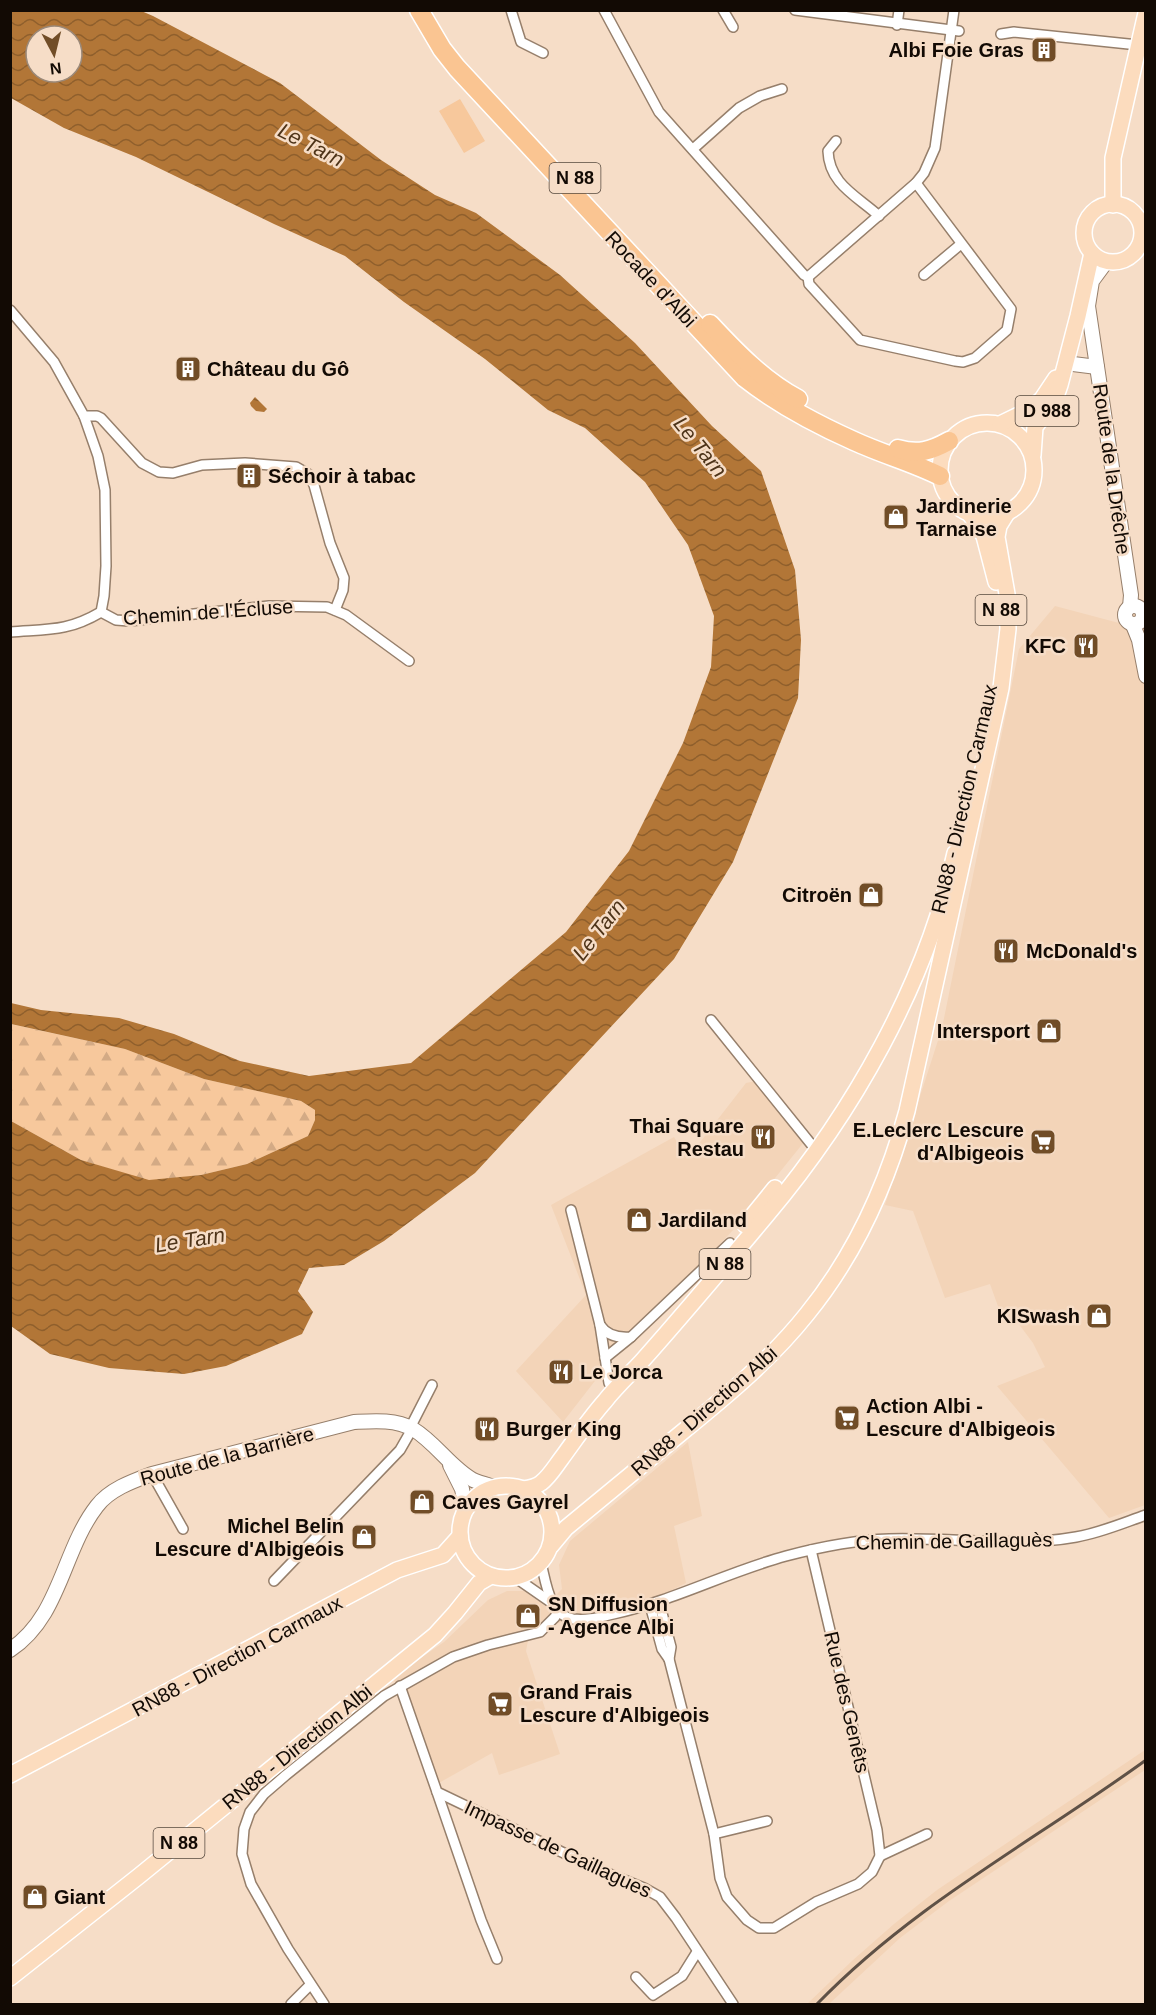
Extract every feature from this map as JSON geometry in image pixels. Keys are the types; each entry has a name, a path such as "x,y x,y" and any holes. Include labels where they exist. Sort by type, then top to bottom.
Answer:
{"highway":[{"name":"Rocade d'Albi","path":"419,10 442,49 457,68 745,378 784,405 854,441 940,476"},
{"name":"Rocade d'Albi","path":"433,10 464,57 724,339 752,366 785,392 892,447 920,453 932,450 949,441"}],"main road":[{"path":"1113,205 1113,158 1146,13"},
{"path":"1104,206 1120,206 1133,213 1140,225 1143,239 1131,256 1123,261 1106,262 1092,253 1086,245 1085,226 1089,218 1104,206"},
{"path":"1065,363 1092,253"},
{"name":"D 988","path":"1000,424 1030,409 1042,399 1065,363"},
{"name":"D 988","path":"1033,458 1035,427 1054,402 1065,363"},
{"path":"986,422 1000,424 1021,436 1029,446 1035,471 1027,496 1007,513 988,517 969,513 951,501 940,476 943,452 949,441 959,431 972,424 986,422"},
{"name":"RN88 - Direction Carmaux","path":"524,1489 533,1488 541,1483 604,1401 642,1361 767,1215 807,1164 867,1073 911,983 945,893 986,711 1001,632 1001,611 993,568 984,536 969,513"},
{"name":"RN88 - Direction Albi","path":"551,1546 566,1528 738,1386 807,1314 845,1260 888,1173 899,1139 939,970 1001,688 1008,629 1007,594 998,537 999,526 1007,513"},
{"path":"558,1463 577,1425 597,1395 730,1243 825,1124 894,1002 953,860"},
{"path":"510,1485 524,1489 538,1498 549,1512 553,1529 551,1546 541,1563 530,1572 516,1578 491,1576 476,1567 465,1553 460,1536 461,1522 466,1509 478,1495 495,1487 510,1485"},
{"name":"RN88 - Direction Carmaux","path":"10,1775 397,1570 443,1555 460,1536"},
{"name":"RN88 - Direction Albi","path":"10,1978 122,1890 435,1635 479,1583 491,1576"}],"street":[{"path":"511,10 521,42 543,53"},
{"path":"604,10 659,112 808,277 809,284 860,340 963,362 975,358 1006,330 1011,309 916,183"},
{"path":"723,10 733,27"},
{"path":"795,10 897,25 955,30"},
{"path":"897,25 899,10"},
{"path":"808,277 916,183 924,173 934,148 955,30 954,10"},
{"path":"1001,34 1014,32 1138,45"},
{"path":"693,149 740,108 760,96 782,89"},
{"path":"836,141 828,151 830,167 836,178 847,191 879,216"},
{"path":"924,275 961,244"},
{"name":"Route de la Drêche","path":"1106,262 1092,281 1088,306 1131,595 1138,616 1139,640 1146,676"},
{"path":"10,310 54,362 84,416 98,456 105,490 106,566 101,612 65,628 10,632"},
{"name":"Route de la Drêche","path":"1065,363 1097,367"},
{"path":"84,416 101,418 142,463 159,472 173,472 209,464 245,463 296,467 308,474 314,485 330,543 344,578 343,590 335,610"},
{"name":"Chemin de l'Écluse","path":"101,612 116,620 129,621 268,606 319,606 346,615 409,661"},
{"path":"711,1020 811,1144"},
{"path":"571,1210 600,1325 609,1383"},
{"path":"605,1358 632,1337 730,1243"},
{"path":"600,1325 604,1331 620,1338 632,1337"},
{"path":"274,1581 400,1450 432,1385"},
{"name":"Route de la Barrière","path":"10,1650 33,1630 50,1606 82,1531 98,1505 129,1482 152,1474 354,1422 378,1421 411,1429 437,1447 448,1461 462,1489 466,1509"},
{"name":"Route de la Barrière","path":"448,1461 473,1480 495,1487"},
{"path":"152,1474 183,1529"},
{"name":"Chemin de Gaillaguès","path":"516,1578 572,1619 590,1620 655,1604 745,1568 811,1550 861,1541 889,1539 1031,1542 1061,1539 1104,1530 1146,1515"},
{"name":"Rue des Genêts","path":"811,1550 870,1798 880,1856"},
{"path":"324,2004 310,1985 251,1884 242,1854 244,1829 250,1812 264,1794 384,1696 400,1686 453,1657 488,1645 540,1632 555,1617 555,1607 541,1563"},
{"path":"655,1604 662,1649 669,1659 714,1834 720,1878 727,1898 747,1920 759,1928 766,1930 774,1928 816,1902 858,1884 872,1872 880,1856 927,1834"},
{"name":"Impasse de Gaillagues","path":"400,1686 481,1920 497,1959"},
{"name":"Impasse de Gaillagues","path":"437,1791 594,1868 644,1888 660,1897 733,2004"},
{"path":"714,1834 767,1821"},
{"path":"636,1977 653,1995 682,1976 697,1952"},
{"path":"291,2004 310,1985"}],"shaded area":[{"path":"1145,601 1145,1505 1109,1518 997,1386 1045,1367 1033,1343 1018,1323 1004,1323 990,1284 945,1298 913,1211 885,1205 942,1028 1019,649 1055,606 1119,623"},
{"path":"756,1081 804,1142 734,1229 612,1359 563,1422 516,1371 586,1295 551,1205 674,1137 687,1159 746,1083"},
{"name":"SN Diffusion - Agence Albi","path":"688,1442 702,1516 674,1526 686,1583 652,1600 530,1630 526,1651 560,1754 499,1775 492,1753 430,1788 393,1677 444,1642 488,1600 507,1591 524,1591 545,1606 562,1589 559,1565 570,1541"},
{"path":"1145,1750 1145,1770 949,1901 900,1938 829,2004 807,2004 894,1924 937,1890"}],"green space":[{"path":"460,99 485,141 464,153 439,111"},
{"path":"10,1024 125,1049 204,1079 301,1101 315,1110 315,1120 308,1136 247,1164 201,1175 149,1181 81,1160 11,1121"}],"water":[{"name":"Le Tarn","path":"11,10 139,10 280,83 381,160 435,195 476,213 560,275 635,343 712,426 761,471 795,570 801,640 798,698 733,862 674,959 475,1173 384,1241 344,1265 309,1268 298,1291 313,1312 302,1334 226,1366 184,1374 109,1368 50,1354 11,1326 11,1121 81,1160 149,1180 201,1175 247,1164 308,1136 315,1120 315,1110 301,1101 204,1079 125,1049 11,1024 11,1003 41,1010 119,1018 174,1034 240,1061 309,1076 411,1063 566,932 629,851 683,743 711,667 714,616 688,545 645,482 585,428 548,410 485,359 404,302 345,256 136,157 64,128 11,98"},
{"path":"255,397 267,409 264,412 256,411 251,406 250,403"}],"railway":[{"path":"817,2004 855,1968 934,1904 1146,1760"}],"place":[{"name":"Albi Foie Gras","path":"1044,50"},
{"name":"Château du Gô","path":"188,369"},
{"name":"Séchoir à tabac","path":"249,476"},
{"name":"Jardinerie Tarnaise","path":"896,517"},
{"name":"KFC","path":"1086,646"},
{"name":"Citroën","path":"871,895"},
{"name":"McDonald's","path":"1006,951"},
{"name":"Intersport","path":"1049,1031"},
{"name":"Thai Square Restau","path":"763,1137"},
{"name":"E.Leclerc Lescure d'Albigeois","path":"1043,1142"},
{"name":"Jardiland","path":"639,1220"},
{"name":"KISwash","path":"1099,1316"},
{"name":"Le Jorca","path":"561,1372"},
{"name":"Action Albi - Lescure d'Albigeois","path":"847,1418"},
{"name":"Burger King","path":"487,1429"},
{"name":"Caves Gayrel","path":"422,1502"},
{"name":"Michel Belin Lescure d'Albigeois","path":"364,1537"},
{"name":"SN Diffusion - Agence Albi","path":"528,1616"},
{"name":"Grand Frais Lescure d'Albigeois","path":"500,1704"},
{"name":"Giant","path":"35,1897"}]}
